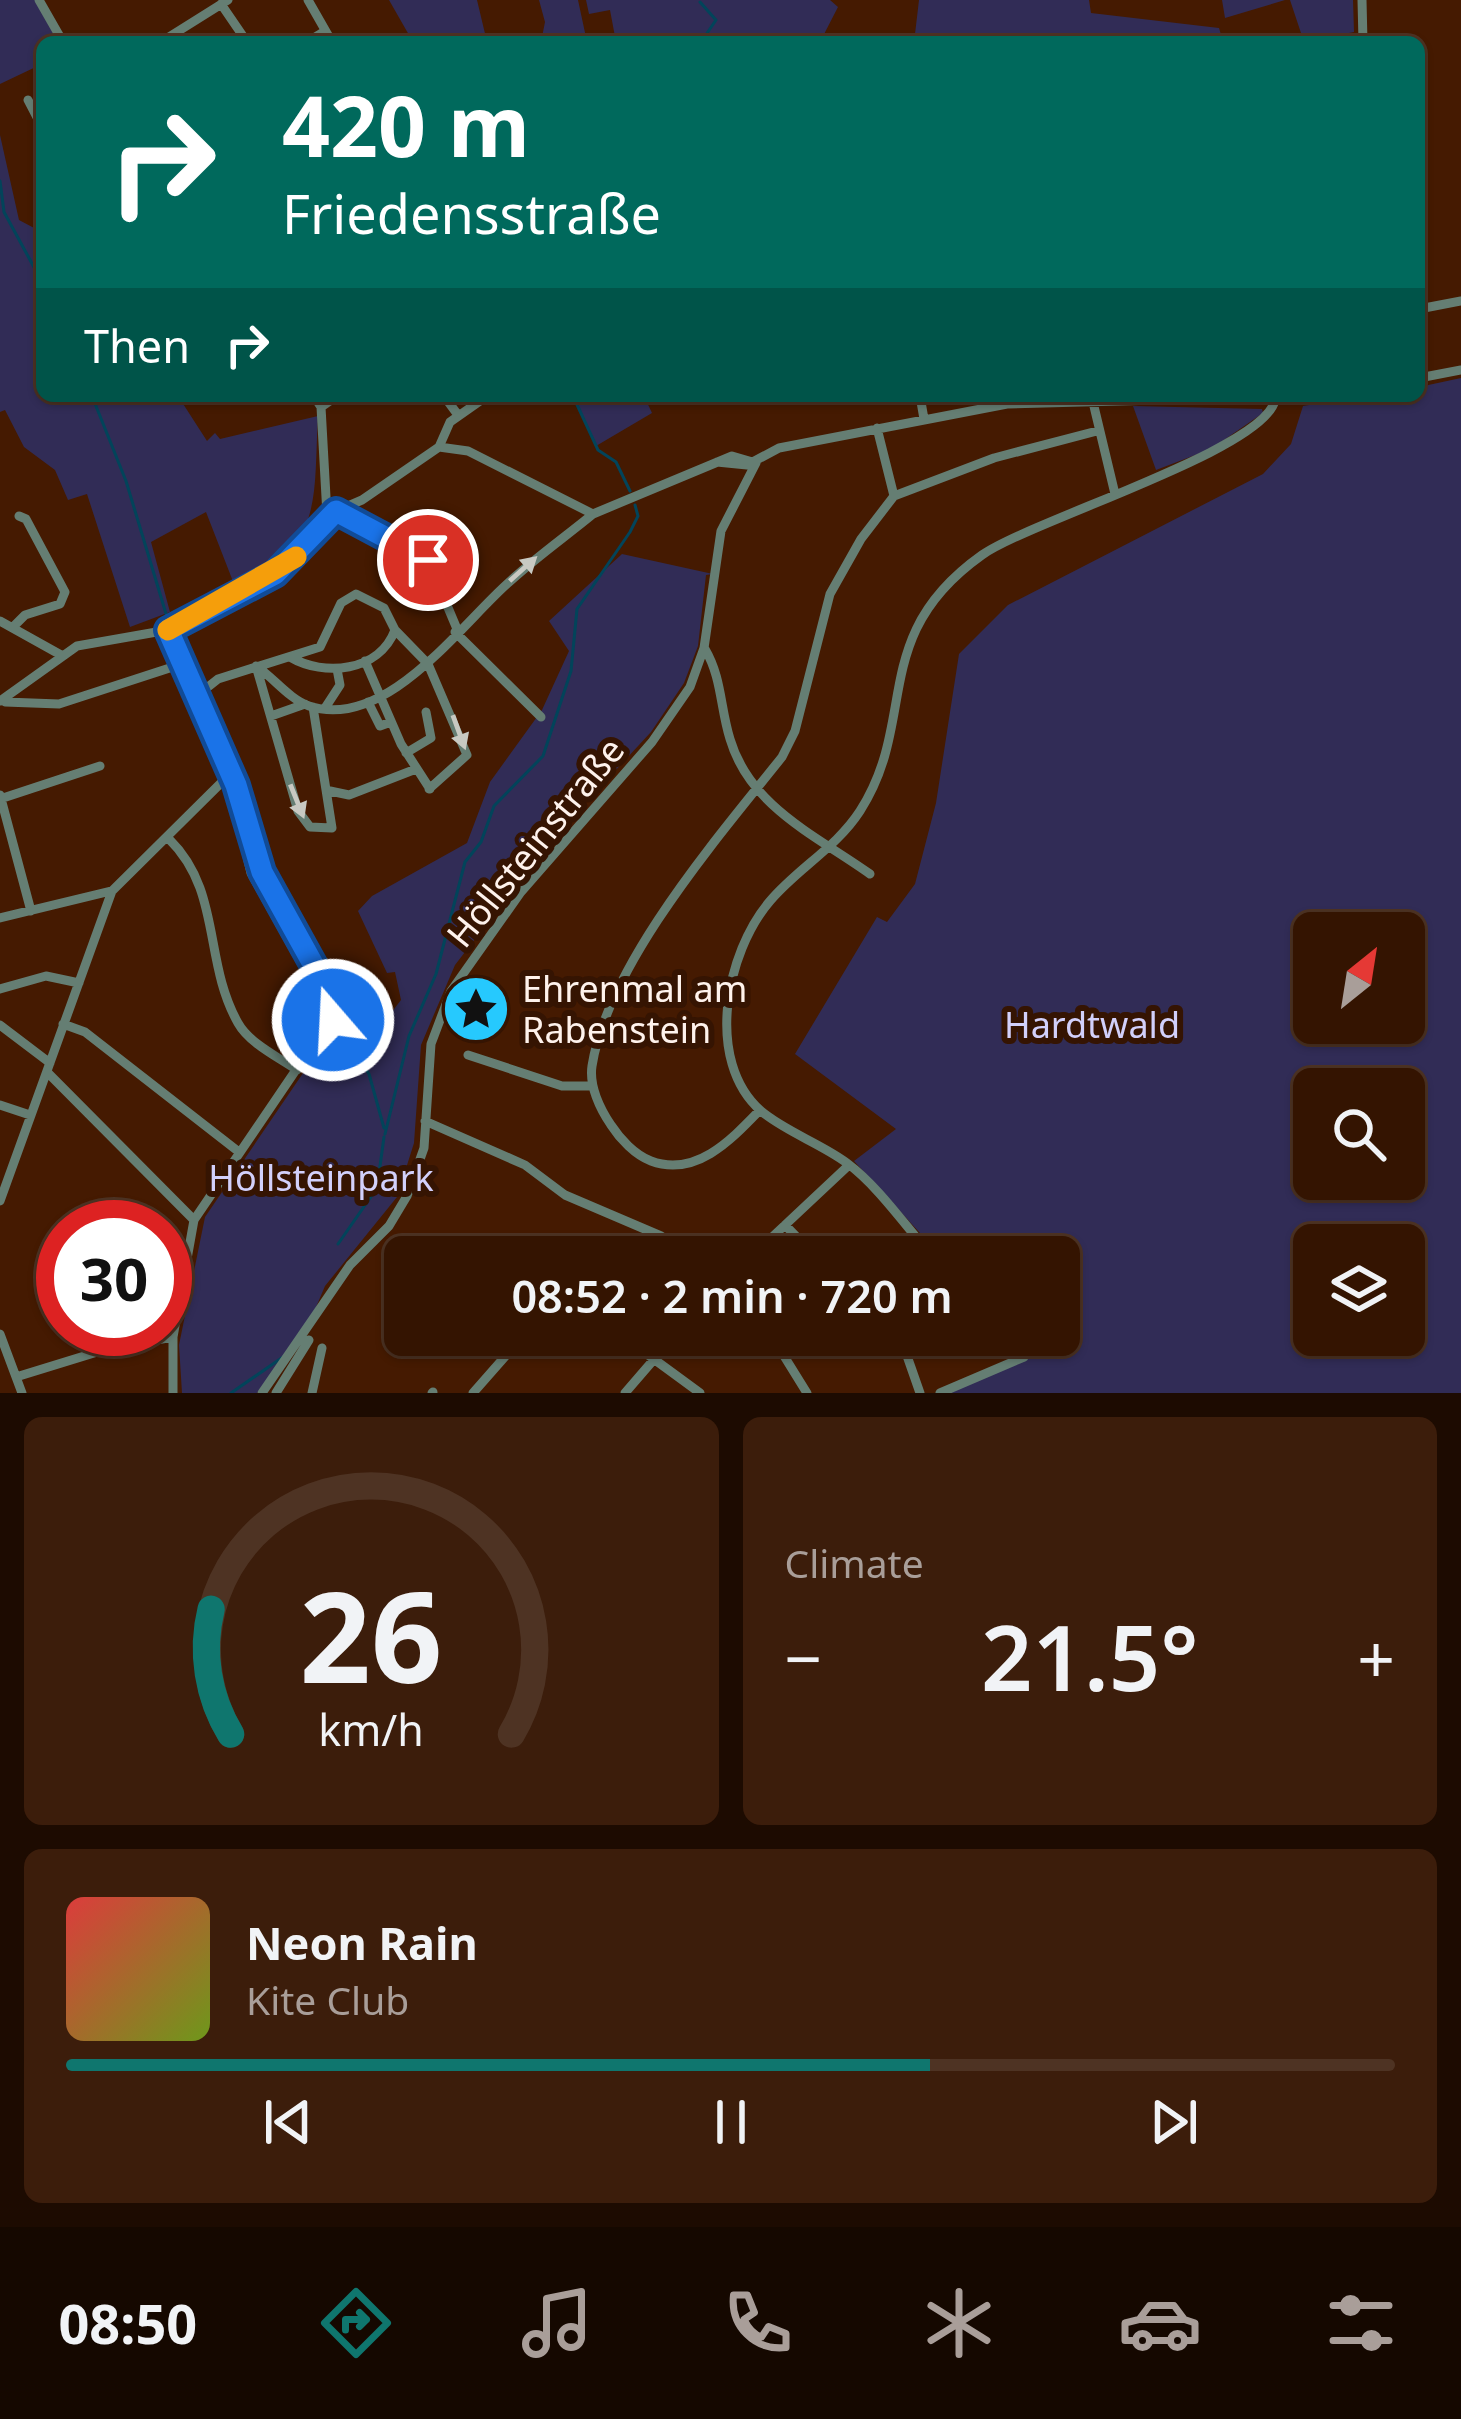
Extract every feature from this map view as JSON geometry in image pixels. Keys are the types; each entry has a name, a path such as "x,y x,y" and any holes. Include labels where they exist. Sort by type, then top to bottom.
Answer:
{"street":[{"path":"59,0 42,4 61,36"},
{"path":"308,0 328,36"},
{"path":"1362,0 1363,36"},
{"path":"173,36 224,2 244,36"},
{"path":"317,36 325,31"},
{"path":"28,100 36,114"},
{"path":"1425,308 1461,301"},
{"path":"1425,377 1461,370"},
{"path":"318,402 332,513"},
{"path":"321,407 328,402"},
{"path":"448,402 458,416"},
{"path":"439,447 439,437 478,402"},
{"path":"921,402 924,419"},
{"path":"271,716 382,696 428,664 456,631 567,529 718,462 756,463 779,448 1035,402"},
{"path":"1093,402 1114,494"},
{"path":"914,1236 849,1165 760,1111 740,1084 729,1049 735,966 770,901 832,847 866,802 881,766 905,647 938,594 985,553 1214,451 1270,414 1274,402"},
{"path":"877,428 895,496"},
{"path":"760,1111 716,1152 688,1163 652,1162 617,1136 593,1086 592,1067 603,1030 649,931 795,731 830,594 861,538 895,496 994,458 1097,431"},
{"path":"0,702 61,655 99,641 168,630 275,574 302,551 332,513 439,447 467,451 593,514"},
{"name":"Höllsteinstraße","path":"270,1391 350,1265 398,1214 417,1170 431,1044 451,991 521,892 674,714 704,648 722,531 756,463"},
{"path":"567,504 572,514 567,529"},
{"path":"332,513 428,560 456,631 541,717"},
{"path":"13,627 26,615 59,604 65,592 26,519 20,516"},
{"path":"199,694 218,680 320,647 336,611 352,594 384,608 395,630 428,664 467,755 430,791 406,753 365,661"},
{"path":"0,621 61,655"},
{"path":"168,630 199,694 228,776 251,873 333,1020 239,1152 194,1220 192,1231"},
{"path":"290,657 311,670 337,669 365,661 384,648 395,630"},
{"path":"704,648 719,672 730,740 757,789 792,824 870,874"},
{"path":"0,702 59,704 185,662"},
{"path":"256,666 314,706 332,828 310,827 298,811 256,666"},
{"path":"314,706 340,685 337,669"},
{"path":"191,675 218,680"},
{"path":"368,702 380,726 391,722"},
{"path":"406,753 431,738 426,712"},
{"path":"31,911 0,798 100,766"},
{"path":"330,790 349,796 416,769"},
{"path":"0,918 112,891 170,839 228,776"},
{"path":"170,839 194,863 217,965 238,1025 297,1070"},
{"path":"0,1201 112,891"},
{"path":"0,989 46,976 79,982"},
{"path":"63,1024 88,1034 239,1152"},
{"path":"0,1025 48,1067 194,1220"},
{"path":"468,1055 562,1086 593,1086"},
{"path":"0,1105 31,1115"},
{"path":"425,1121 525,1165 565,1195 661,1236"},
{"path":"773,1236 849,1165"},
{"path":"785,1225 796,1236"},
{"name":"Höllsteinstraße","path":"289,1393 291,1373 319,1313"},
{"path":"0,1334 22,1393"},
{"path":"312,1393 322,1348"},
{"path":"16,1377 81,1356"},
{"path":"172,1393 173,1356"},
{"path":"473,1393 506,1356"},
{"path":"784,1356 807,1393"},
{"path":"907,1356 920,1393"},
{"path":"940,1393 1023,1356"},
{"path":"625,1393 655,1357 700,1393"},
{"name":"Höllsteinstraße","path":"270,1391 291,1373"}],"green space":[{"path":"0,0 35,0 55,36 36,36 36,67 0,84"},
{"path":"389,0 477,0 486,36 410,36"},
{"path":"539,0 578,0 586,36 542,36 545,22"},
{"path":"586,0 830,0 838,7 823,36 615,36 610,10 589,14"},
{"path":"919,0 1089,0 1091,13 1219,28 1221,36 900,36 915,34"},
{"path":"1222,0 1285,0 1225,18"},
{"path":"1290,0 1353,0 1354,32 1302,36"},
{"path":"0,135 19,220 36,229 36,402 182,402 207,441 215,433 220,439 318,416 308,518 285,554 234,584 206,512 151,542 170,612 130,627 87,494 68,500 55,470 24,447 5,410 0,412"},
{"name":"Hardtwald","path":"1461,378 1461,1393 941,1393 1026,1356 1080,1356 1080,1236 923,1236 854,1161 896,1129 795,1054 877,917 887,922 915,884 936,803 959,654 1008,605 1263,474 1291,444 1303,406 1425,402 1425,386"},
{"path":"577,402 647,402 652,413 596,446"},
{"path":"1133,406 1262,409 1263,413 1211,449 1156,470"},
{"name":"Höllsteinpark","path":"622,554 713,574 706,575 698,646 684,683 651,732 551,840 455,965 421,1045 414,1143 397,1197 325,1286 308,1326 257,1393 182,1393 180,1356 192,1356 192,1281 205,1217 344,1013 374,1035 401,1000 395,972 387,973 358,911 372,896 467,843 490,782 542,710 569,651 549,621"}],"waterway":[{"path":"700,2 716,20 705,36"},
{"path":"0,181 4,212 36,271"},
{"path":"94,402 126,481 167,617"},
{"path":"576,402 598,450 616,462 630,491"},
{"path":"385,1134 409,1036 436,974 465,862 481,842 494,806 543,756 571,671 577,609 630,532 638,516 635,505"},
{"path":"338,1027 369,1074 384,1128"},
{"path":"338,1244 377,1188 384,1137"},
{"path":"231,1393 283,1357"}],"slow traffic":[{"path":"168,630 234,591 275,574 296,557"}],"place":[{"name":"Ehrenmal am Rabenstein","path":"476,1009"}],"route":[{"path":"333,1020 338,1009 262,872 236,785 228,776 202,699 168,630 234,591 275,574 302,551 327,514 336,511 428,560"}]}
